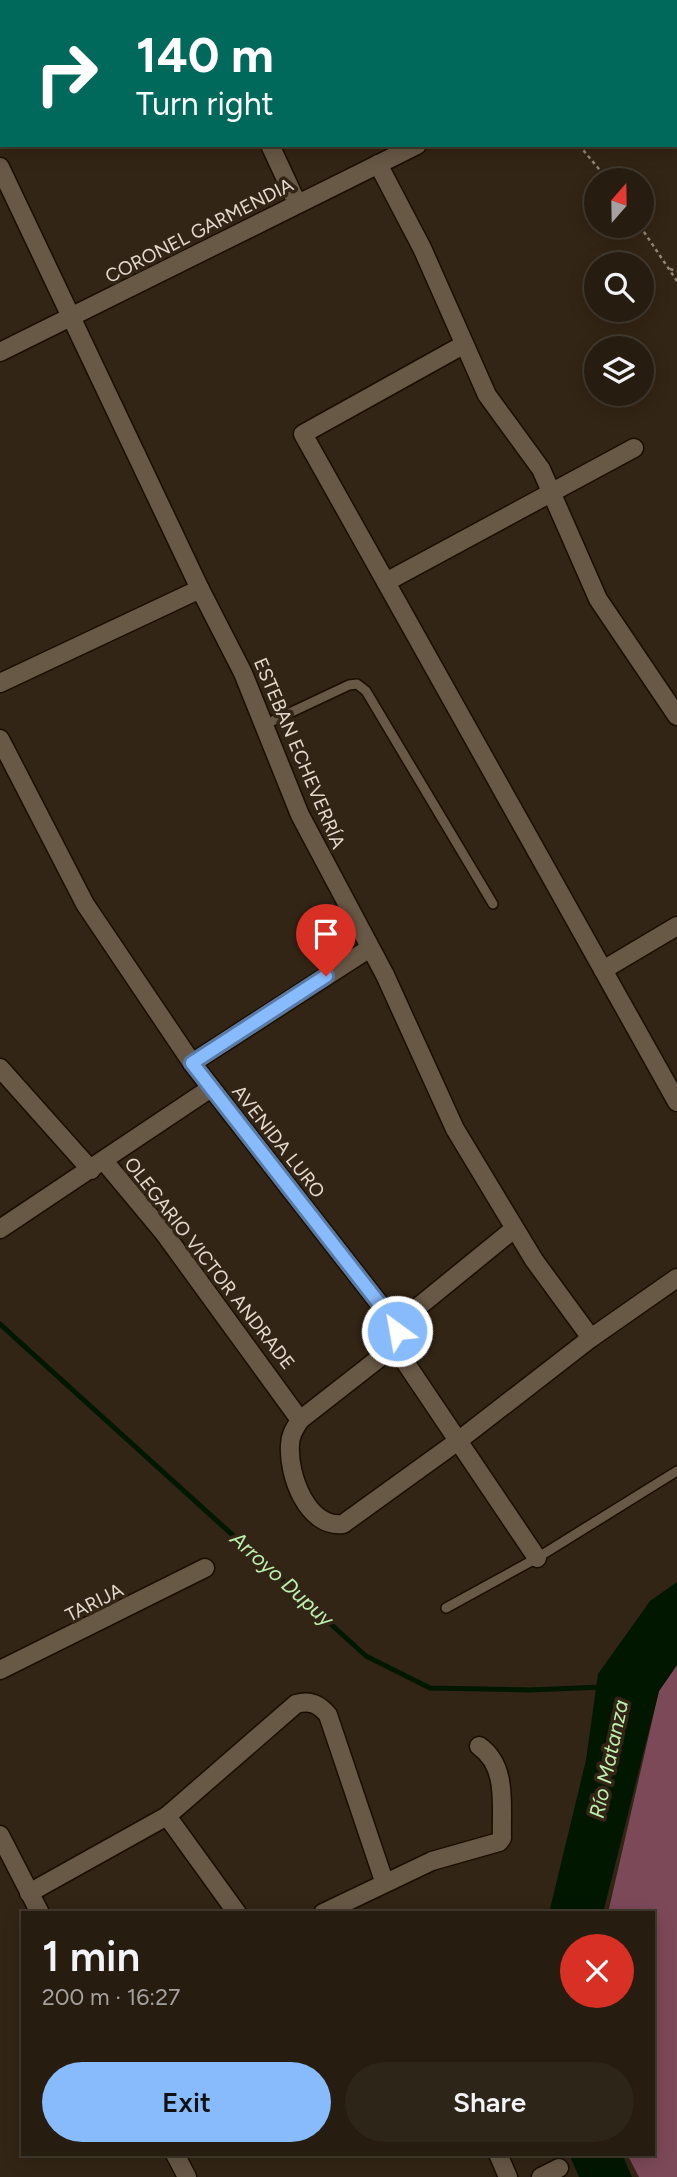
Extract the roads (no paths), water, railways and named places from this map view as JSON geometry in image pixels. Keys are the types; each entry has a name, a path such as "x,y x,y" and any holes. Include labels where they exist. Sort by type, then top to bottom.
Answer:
{"street":[{"path":"271,147 297,203"},
{"name":"CORONEL GARMENDIA","path":"0,352 413,147"},
{"path":"378,164 422,248 487,395 541,468 598,599 674,706"},
{"name":"ESTEBAN ECHEVERRÍA","path":"0,167 200,589 230,646 304,824 370,948 444,1108 514,1229 591,1338"},
{"path":"463,345 303,434 677,1102"},
{"path":"386,582 634,448"},
{"path":"0,683 200,589"},
{"name":"AVENIDA LURO","path":"0,739 85,904 192,1063 396,1325"},
{"path":"603,970 677,926"},
{"path":"192,1063 370,948"},
{"name":"OLEGARIO VICTOR ANDRADE","path":"0,1068 164,1233 300,1420"},
{"path":"0,1229 211,1088"},
{"path":"514,1229 396,1325 396,1345 537,1558"},
{"path":"396,1345 300,1420 293,1431 290,1445 306,1506 326,1523 343,1524 458,1441 591,1338 677,1278"},
{"name":"TARIJA","path":"0,1670 205,1568"},
{"path":"29,1893 167,1816 296,1704 314,1703 328,1715 384,1881"},
{"path":"327,1911 384,1881 432,1861 499,1842 502,1838 499,1773 496,1761 479,1746"},
{"path":"167,1816 236,1911"},
{"path":"0,1835 39,1911"},
{"path":"180,2156 187,2177"},
{"path":"499,2156 508,2177"},
{"path":"541,2177 559,2168"}],"lane":[{"path":"264,725 349,685 357,684 366,691 493,904"},
{"path":"446,1608 537,1558 677,1471"}],"water":[{"name":"Río Matanza","path":"677,1582 677,1665 659,1691 604,1911 549,1911 586,1760 598,1674 650,1601"},
{"path":"570,2156 623,2156 632,2177 579,2177"}],"waterway":[{"name":"Arroyo Dupuy","path":"0,1324 366,1656 430,1688 529,1690 603,1687"}]}
